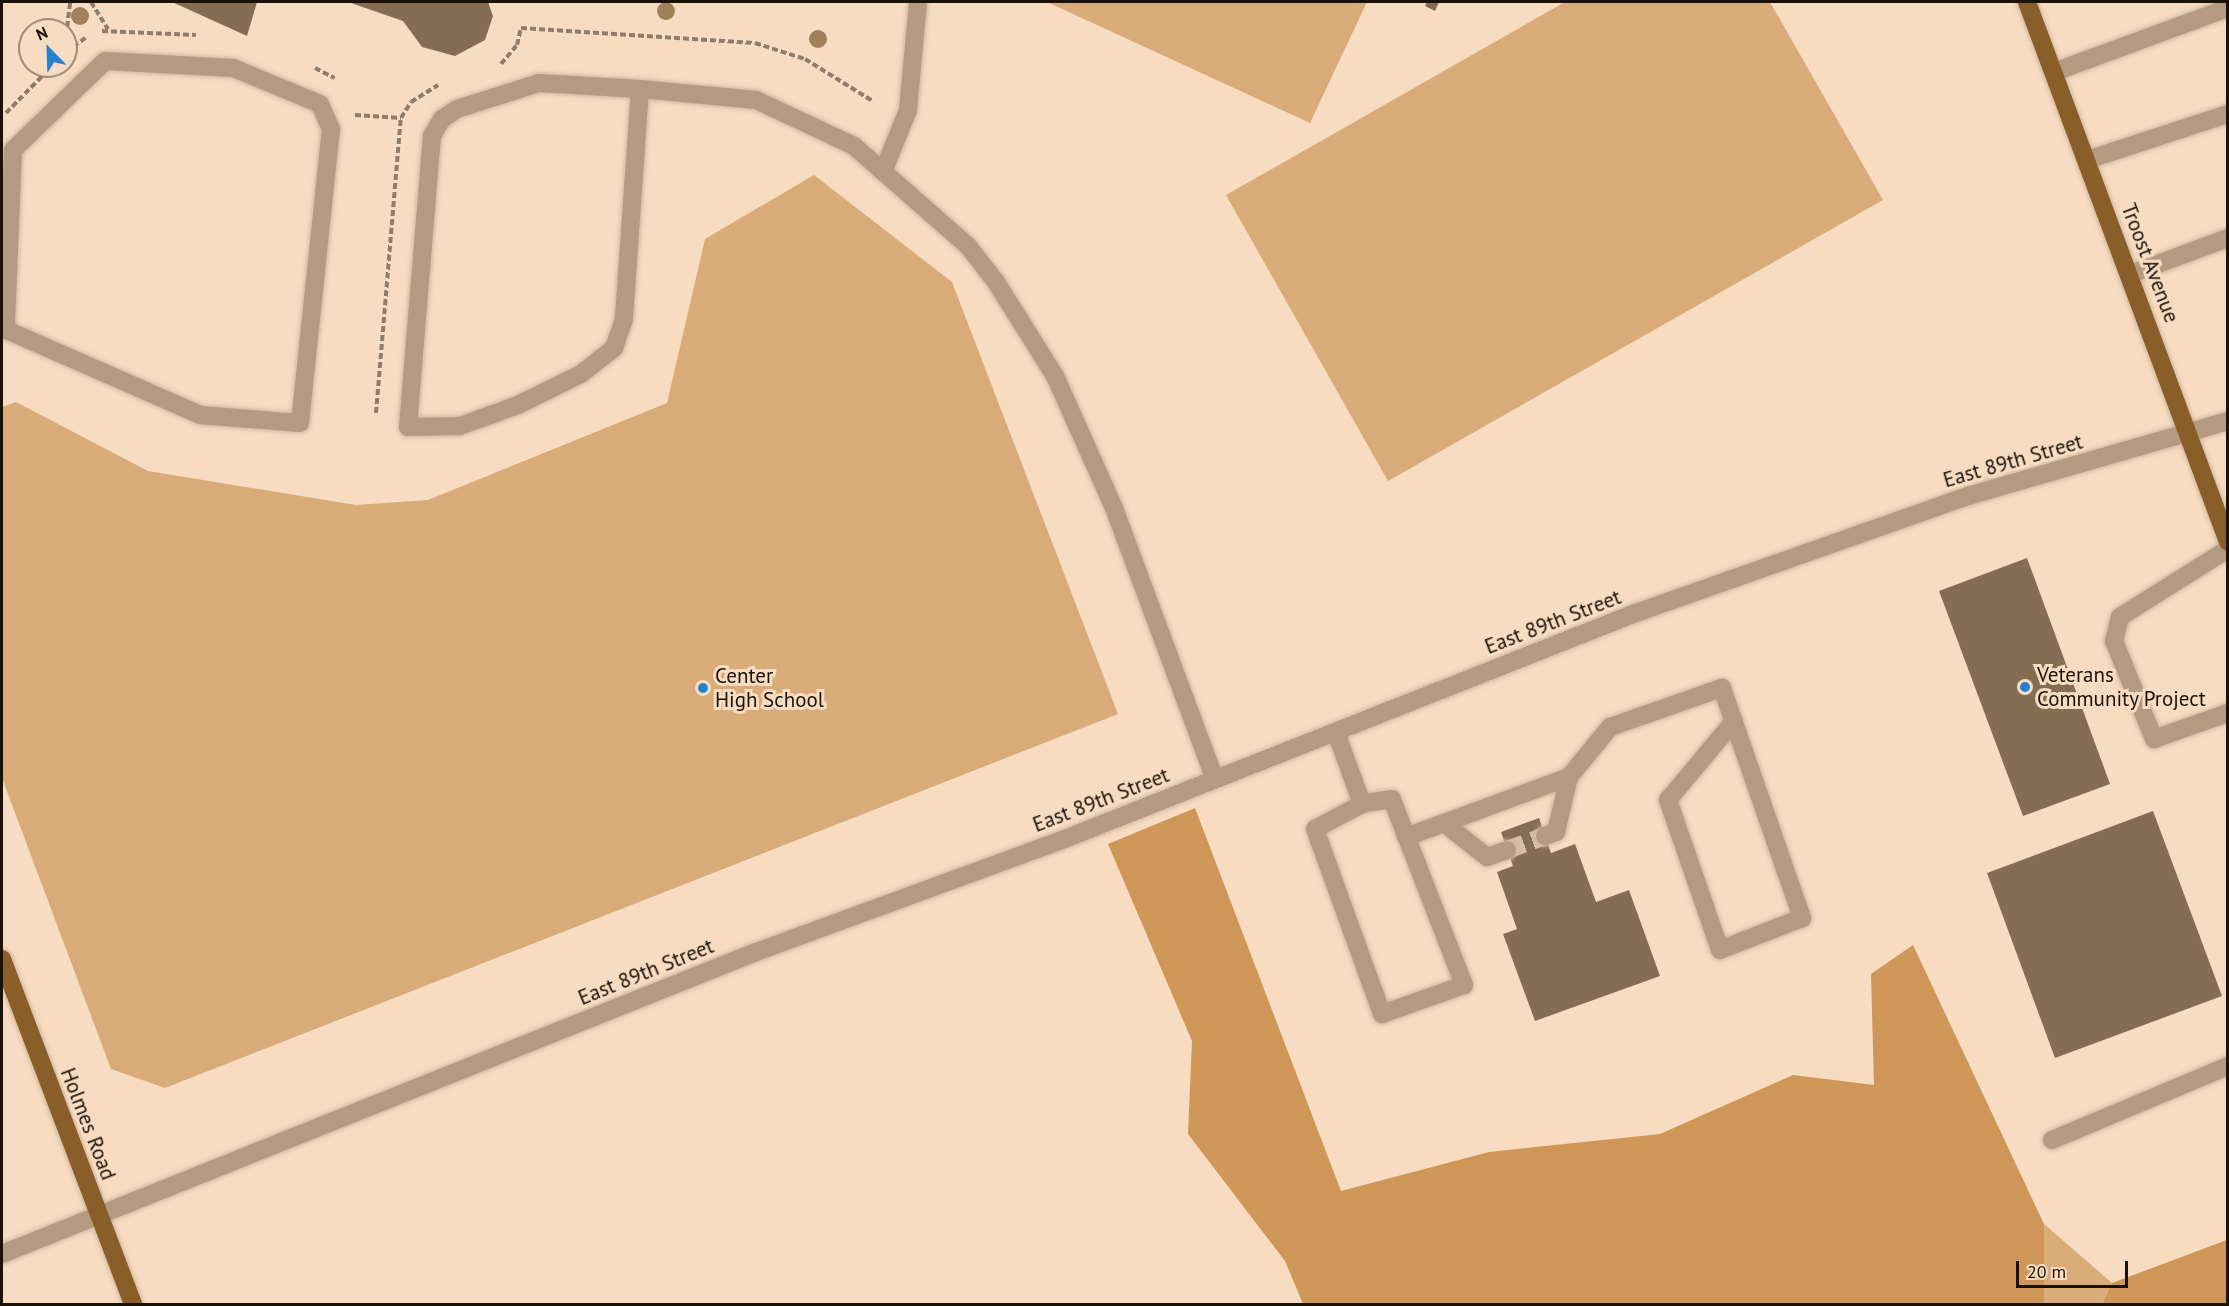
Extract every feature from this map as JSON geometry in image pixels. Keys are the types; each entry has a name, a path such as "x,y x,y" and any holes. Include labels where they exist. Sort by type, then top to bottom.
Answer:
{"main road":[{"name":"Troost Avenue","path":"2027,2 2131,274 2228,542"},
{"name":"Holmes Road","path":"2,959 133,1305"}],"street":[{"path":"883,172 908,110 918,2"},
{"path":"2055,72 2228,8"},
{"path":"105,62 234,68 320,104 331,129 300,423 200,415 103,375 4,327 13,150 105,62"},
{"path":"640,89 624,319 614,348 581,374 518,405 460,426 408,427 432,136 442,119 457,109 539,83 640,89 756,100 854,146 968,246 1055,376 1114,508 1215,780"},
{"path":"2087,160 2228,114"},
{"path":"2131,274 2228,238"},
{"name":"East 89th Street","path":"2,1254 756,952 1215,780 1633,614 1957,500 2190,435 2228,421"},
{"path":"2228,549 2120,617 2114,641 2154,739 2228,713"},
{"path":"1545,836 1556,832 1569,777 1610,727 1722,688 1734,721 1802,918 1720,950 1668,800 1734,721"},
{"path":"1336,732 1362,804"},
{"path":"1406,837 1569,777"},
{"path":"1392,799 1464,985 1382,1014 1315,829 1362,804 1392,799"},
{"path":"1444,823 1487,857 1508,850"},
{"path":"2052,1140 2228,1066"}],"path":[{"path":"68,18 70,2"},
{"path":"91,2 108,29"},
{"path":"494,68 511,54 521,28 755,43 805,58 874,102"},
{"path":"78,45 108,29 199,35"},
{"path":"310,66 344,86"},
{"path":"2,118 40,78"},
{"path":"376,413 401,118 420,94 448,82"},
{"path":"354,127 355,108"},
{"path":"354,116 401,118"}],"shaded area":[{"path":"1047,2 1367,2 1310,123"},
{"path":"1565,2 1770,2 1883,200 1388,481 1226,195"},
{"path":"814,175 952,282 1118,714 165,1088 111,1069 2,778 2,407 16,402 148,471 356,505 428,500 667,403 705,239"},
{"path":"1195,808 1341,1191 1489,1152 1660,1134 1793,1075 1874,1085 1871,974 1913,945 2044,1224 2044,1304 1303,1304 1285,1261 1188,1134 1192,1041 1108,844"},
{"path":"2044,1224 2112,1283 2102,1304 2044,1304"},
{"path":"2227,1240 2227,1304 2102,1304 2112,1283"}],"building":[{"path":"172,2 257,2 247,36"},
{"path":"348,2 488,2 493,16 485,40 455,56 422,47 403,21"},
{"path":"1427,2 1439,2 1435,11 1425,6"},
{"name":"Veterans Community Project","path":"2027,558 2110,784 2023,816 1939,591"},
{"path":"2153,811 2222,996 2055,1058 1987,873"},
{"path":"1539,818 1551,853 1575,844 1596,902 1629,890 1660,976 1535,1021 1503,934 1517,929 1497,872 1513,866 1501,832"}],"tunnel":[{"path":"1507,850 1545,836"}],"place":[{"name":"Veterans Community Project","path":"2025,687"},
{"name":"Center High School","path":"703,688"}]}
